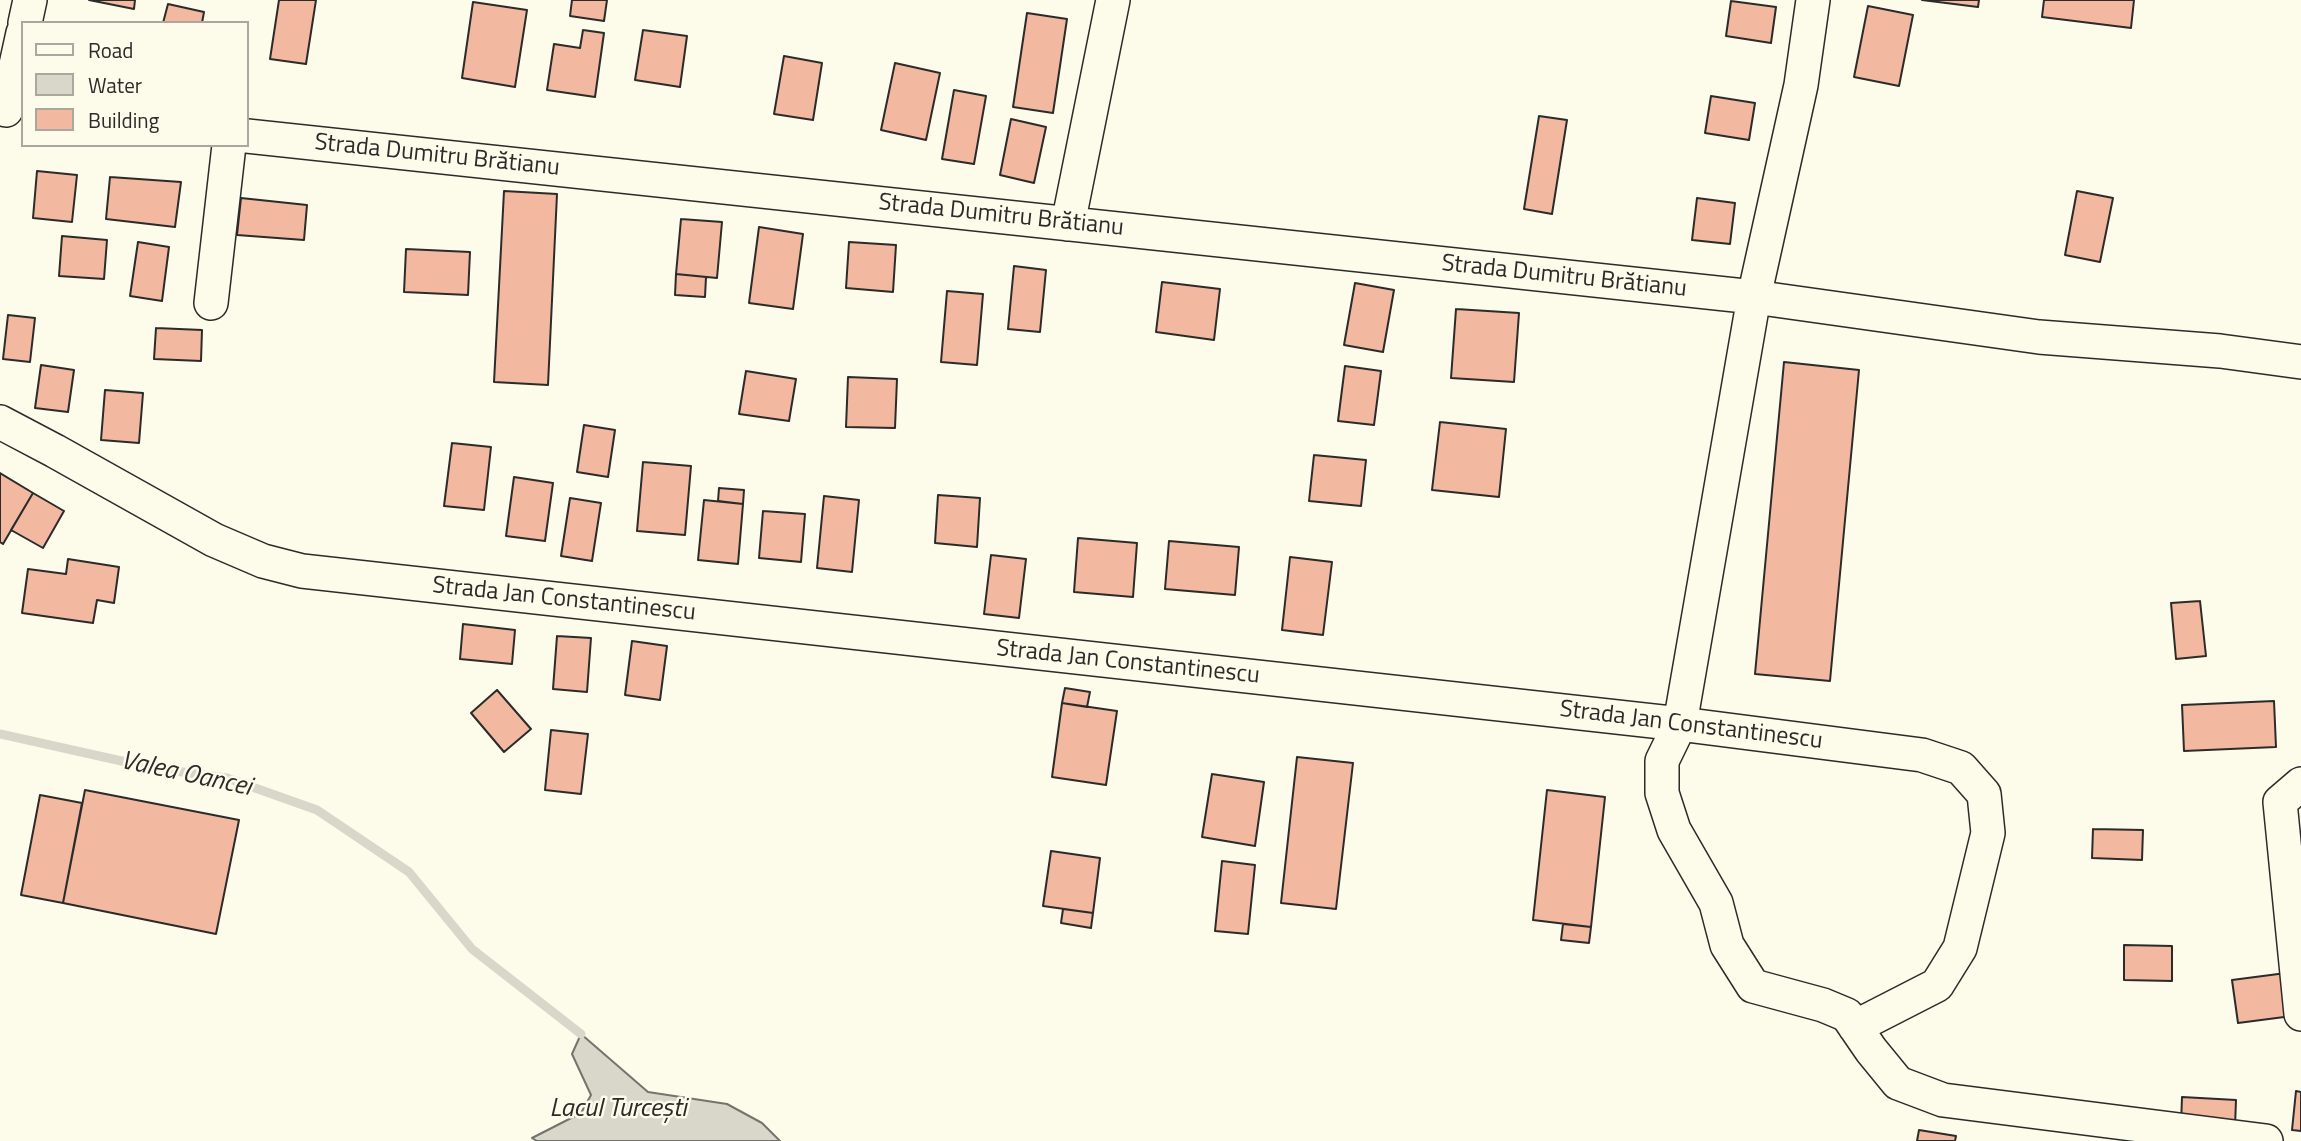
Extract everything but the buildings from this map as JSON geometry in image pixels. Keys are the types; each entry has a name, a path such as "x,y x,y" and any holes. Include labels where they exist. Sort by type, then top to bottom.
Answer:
{"street":[{"path":"25,21 30,0"},
{"path":"1068,224 1113,0"},
{"path":"1813,0 1801,85 1754,297 1680,724 1662,761 1662,793 1674,830 1716,904 1727,945 1753,986 1823,1005 1847,1015 1898,1083 1943,1100 2266,1141"},
{"path":"10,111 21,45"},
{"name":"Strada Dumitru Brătianu","path":"248,136 1754,297 2039,337 2220,351 2301,362"},
{"path":"211,303 229,147"},
{"name":"Strada Jan Constantinescu","path":"0,422 214,540 263,561 302,571 1680,724 1922,755 1961,768 1984,794 1988,832 1960,948 1937,985 1855,1027"},
{"path":"2301,784 2280,802 2301,1014"}],"water":[{"name":"Lacul Turcești","path":"581,1034 648,1092 727,1104 762,1123 780,1141 537,1141 532,1138 581,1113 591,1095 572,1054"}],"waterway":[{"name":"Valea Oancei","path":"0,734 153,768 227,778 317,810 409,872 472,949 581,1034"}]}
